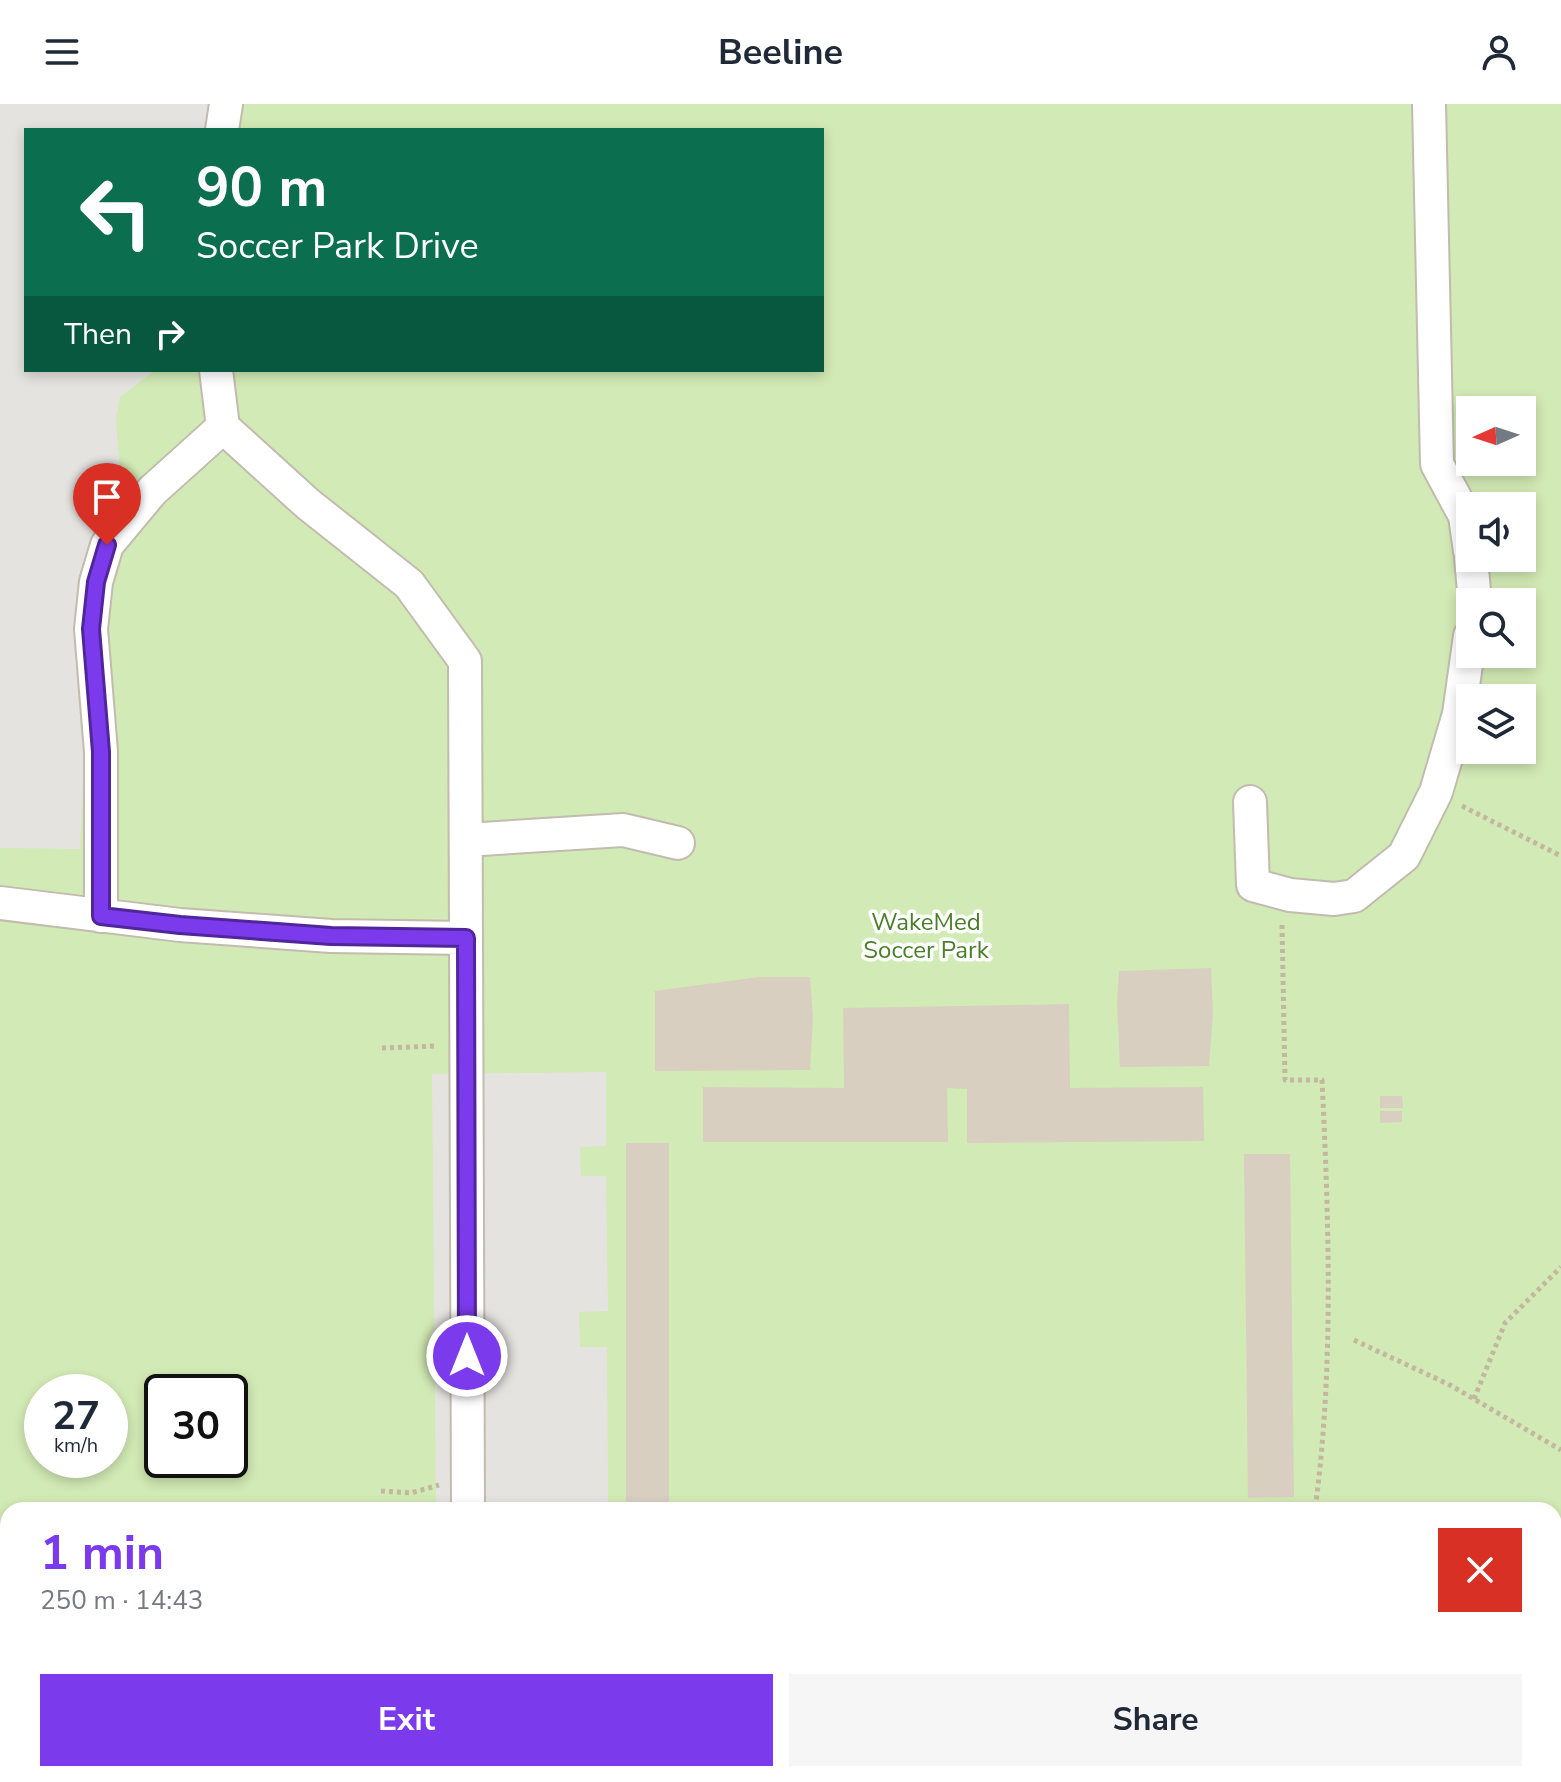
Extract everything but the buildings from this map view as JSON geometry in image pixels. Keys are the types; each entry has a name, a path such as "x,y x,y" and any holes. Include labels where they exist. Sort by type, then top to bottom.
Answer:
{"street":[{"path":"222,128 226,104"},
{"path":"1429,104 1437,464 1456,499"},
{"path":"216,372 223,427 308,504 409,584 465,661 468,1496"},
{"path":"101,916 101,752 91,629 96,582 107,545 152,491 223,427"},
{"path":"1250,802 1253,885 1281,893 1334,899 1354,896 1404,856 1436,792 1459,714 1465,668"},
{"path":"466,840 623,830 678,843"},
{"path":"0,903 180,925 331,936 466,938"}],"path":[{"path":"1436,792 1561,856"},
{"path":"1281,893 1285,1080 1322,1080 1329,1221 1329,1343 1324,1439 1316,1502"},
{"path":"382,1048 466,1045"},
{"path":"1474,1399 1505,1323 1561,1267"},
{"path":"1354,1340 1450,1385 1561,1450"},
{"path":"381,1491 411,1493 436,1485 468,1496"}],"green space":[{"name":"WakeMed Soccer Park","path":"0,104 1561,104 1561,1502 0,1502"}],"shaded area":[{"path":"0,104 208,104 205,128 24,128 24,372 152,372 120,397 116,418 121,490 84,573 79,650 84,769 80,849 0,848"},
{"path":"606,1072 606,1146 580,1147 581,1176 606,1176 608,1311 579,1312 580,1347 607,1347 608,1502 436,1502 432,1074"}],"route":[{"path":"107,545 96,582 91,629 101,752 101,916 331,936 466,938 467,1356"}]}
